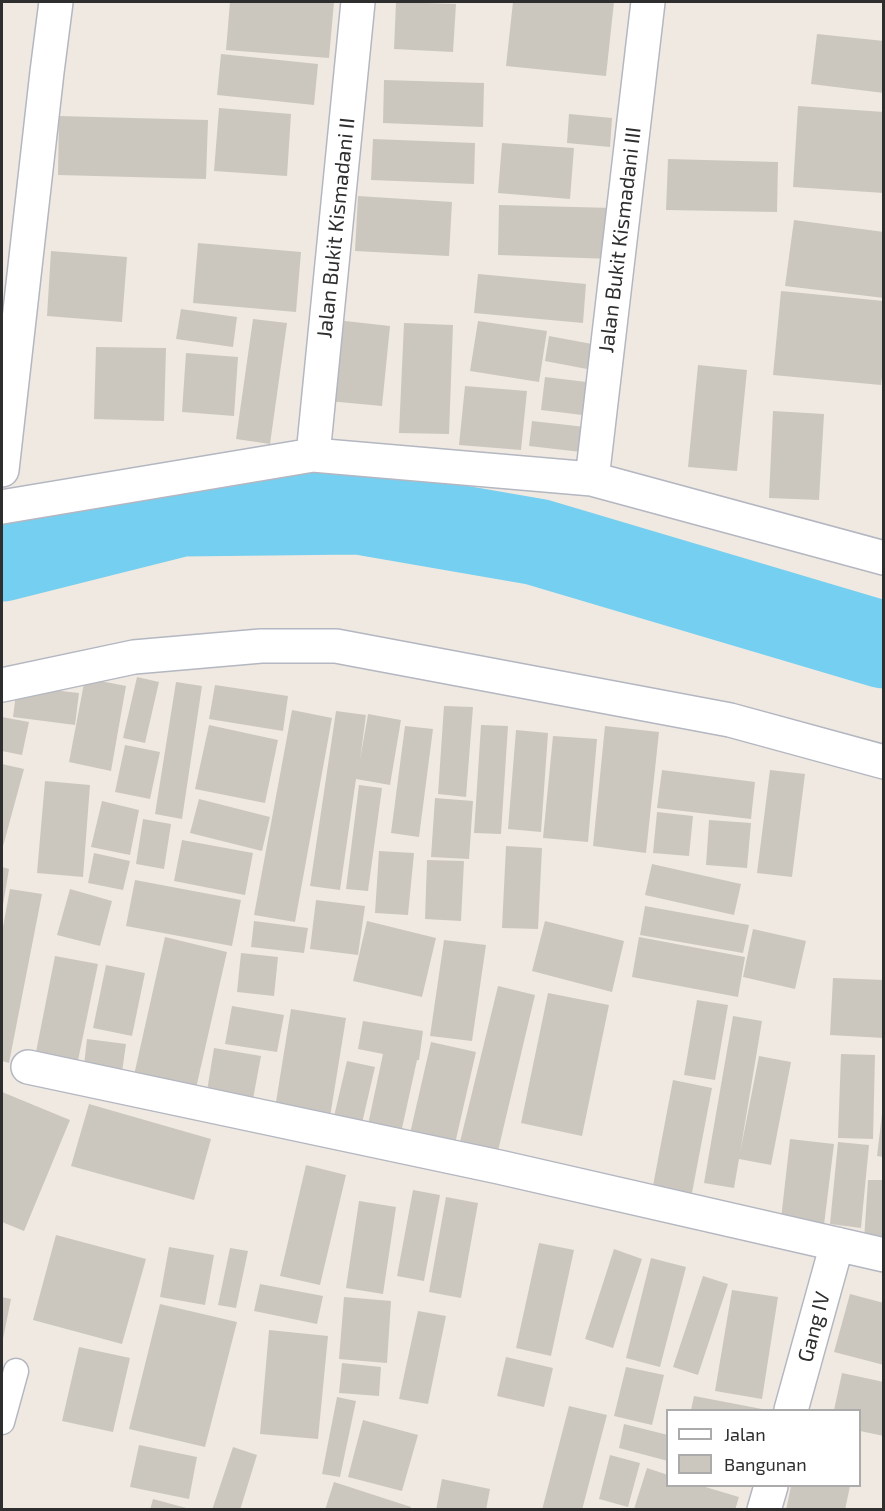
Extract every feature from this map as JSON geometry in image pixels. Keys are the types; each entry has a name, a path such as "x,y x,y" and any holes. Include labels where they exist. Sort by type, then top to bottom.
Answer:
{"street":[{"path":"2,470 56,2"},
{"name":"Jalan Bukit Kismadani II","path":"313,455 358,2"},
{"name":"Jalan Bukit Kismadani III","path":"592,479 648,2"},
{"path":"2,507 313,455 592,479 884,558"},
{"path":"2,685 134,657 261,646 336,646 730,720 884,762"},
{"path":"28,1067 499,1167 884,1255"},
{"name":"Gang IV","path":"791,1409 837,1244"},
{"path":"764,1509 770,1487"}],"lane":[{"path":"2,1422 16,1371"}],"building":[{"path":"230,2 334,2 329,58 226,50"},
{"path":"396,2 456,4 453,52 394,49"},
{"path":"513,2 614,2 606,76 506,66"},
{"path":"817,34 884,41 884,93 811,84"},
{"path":"221,54 318,64 314,105 217,95"},
{"path":"384,80 484,83 483,127 383,123"},
{"path":"798,106 884,112 884,193 793,187"},
{"path":"219,108 291,114 287,176 214,171"},
{"path":"569,114 612,118 610,147 567,143"},
{"path":"59,116 208,120 206,179 58,175"},
{"path":"373,139 475,143 474,184 371,180"},
{"path":"502,143 574,148 570,199 498,193"},
{"path":"668,159 778,162 777,212 666,210"},
{"path":"358,196 452,202 449,256 355,251"},
{"path":"499,205 613,208 612,259 498,255"},
{"path":"794,220 884,232 884,298 785,286"},
{"path":"198,243 301,252 296,312 193,303"},
{"path":"51,251 127,257 122,322 47,316"},
{"path":"478,274 586,284 583,323 474,313"},
{"path":"781,291 884,301 884,361 881,385 773,375"},
{"path":"181,309 237,317 233,347 176,339"},
{"path":"253,319 287,323 270,444 236,439"},
{"path":"336,320 390,326 382,406 328,401"},
{"path":"478,321 547,331 539,382 470,371"},
{"path":"404,323 453,325 449,434 399,433"},
{"path":"549,336 592,344 587,369 545,361"},
{"path":"96,347 166,348 164,421 94,419"},
{"path":"186,353 238,357 234,416 182,412"},
{"path":"698,365 747,370 737,471 688,467"},
{"path":"545,377 595,383 591,416 541,410"},
{"path":"465,386 527,391 521,450 459,445"},
{"path":"773,411 824,414 819,500 769,498"},
{"path":"532,421 585,427 581,452 529,446"},
{"path":"137,677 159,682 145,743 123,738"},
{"path":"85,678 126,686 111,771 69,762"},
{"path":"176,682 202,686 182,819 155,814"},
{"path":"215,685 288,696 283,731 209,719"},
{"path":"17,686 79,693 75,725 13,717"},
{"path":"444,706 473,707 466,797 438,794"},
{"path":"292,710 332,718 295,922 254,915"},
{"path":"336,711 366,715 360,760 368,714 401,720 390,785 356,779 340,890 310,886"},
{"path":"2,717 29,722 22,755 2,751"},
{"path":"209,725 278,740 265,803 195,789"},
{"path":"481,725 508,726 501,834 474,833"},
{"path":"405,726 433,729 419,837 391,833"},
{"path":"605,726 659,732 646,853 593,846"},
{"path":"516,730 548,733 541,832 508,829"},
{"path":"553,736 597,739 588,842 543,838"},
{"path":"125,745 160,752 150,799 115,792"},
{"path":"2,764 24,769 2,850"},
{"path":"662,770 755,782 751,819 657,808"},
{"path":"770,770 805,774 792,877 757,873"},
{"path":"45,781 90,785 83,877 37,873"},
{"path":"359,785 382,788 368,891 346,889"},
{"path":"435,798 473,801 469,859 431,857"},
{"path":"199,799 270,817 262,851 190,833"},
{"path":"102,801 139,810 130,855 91,847"},
{"path":"657,812 693,816 689,856 653,853"},
{"path":"143,819 171,824 164,869 136,864"},
{"path":"709,820 751,823 747,868 706,865"},
{"path":"182,840 253,853 245,895 174,881"},
{"path":"506,846 542,848 538,929 502,928"},
{"path":"379,851 414,853 408,915 375,913"},
{"path":"94,853 130,861 123,890 88,883"},
{"path":"427,860 464,861 461,921 425,919"},
{"path":"652,864 741,884 734,915 645,895"},
{"path":"2,867 9,869 3,905 2,905"},
{"path":"135,880 241,900 232,946 126,926"},
{"path":"10,889 42,894 9,1063 2,1061 2,932"},
{"path":"70,889 112,901 100,946 57,935"},
{"path":"316,900 365,906 358,955 310,949"},
{"path":"645,906 749,925 743,953 640,935"},
{"path":"254,921 308,928 304,953 251,947"},
{"path":"367,921 436,938 422,997 353,981"},
{"path":"545,921 624,941 612,992 532,971"},
{"path":"753,929 806,941 795,989 743,977"},
{"path":"165,937 227,952 194,1097 132,1084"},
{"path":"639,937 745,957 738,997 632,977"},
{"path":"444,940 486,945 472,1041 430,1036"},
{"path":"241,953 278,957 274,996 237,992"},
{"path":"55,956 98,964 76,1070 34,1062"},
{"path":"106,965 145,973 132,1036 93,1028"},
{"path":"833,978 884,980 884,1038 830,1035"},
{"path":"498,986 535,995 497,1155 459,1146"},
{"path":"548,993 609,1005 582,1136 521,1123"},
{"path":"697,1000 728,1005 715,1080 684,1075"},
{"path":"232,1006 284,1015 277,1052 225,1044"},
{"path":"291,1009 346,1018 330,1117 275,1108"},
{"path":"733,1016 762,1021 740,1153 759,1056 791,1062 771,1165 739,1159 734,1188 704,1183"},
{"path":"363,1021 423,1031 419,1060 417,1060 399,1142 366,1134 383,1054 358,1049"},
{"path":"87,1039 126,1044 121,1079 83,1074"},
{"path":"431,1042 476,1052 454,1148 409,1138"},
{"path":"214,1048 261,1056 253,1099 207,1091"},
{"path":"841,1054 875,1055 873,1139 838,1138"},
{"path":"347,1061 375,1067 360,1132 332,1125"},
{"path":"673,1080 712,1088 691,1198 652,1191"},
{"path":"2,1092 70,1120 24,1231 2,1222"},
{"path":"89,1104 211,1139 194,1200 71,1166"},
{"path":"882,1114 884,1114 884,1157 877,1156"},
{"path":"790,1139 834,1144 823,1233 780,1228"},
{"path":"838,1142 869,1145 861,1228 830,1224"},
{"path":"306,1165 346,1175 320,1285 280,1276"},
{"path":"868,1180 884,1180 884,1240 864,1240"},
{"path":"413,1190 440,1195 424,1281 397,1276"},
{"path":"446,1197 478,1203 461,1298 429,1292"},
{"path":"359,1201 396,1207 383,1294 346,1288"},
{"path":"56,1235 146,1259 122,1344 33,1320"},
{"path":"539,1243 574,1250 551,1356 516,1348"},
{"path":"169,1247 214,1255 205,1305 160,1297"},
{"path":"230,1248 248,1251 236,1308 218,1305"},
{"path":"614,1249 642,1259 613,1348 585,1339"},
{"path":"651,1258 686,1267 660,1367 626,1358"},
{"path":"703,1276 728,1284 698,1375 673,1367"},
{"path":"260,1284 323,1296 317,1324 254,1311"},
{"path":"732,1290 778,1297 762,1399 715,1391"},
{"path":"850,1294 884,1303 884,1365 834,1352"},
{"path":"2,1297 11,1299 3,1339 2,1339"},
{"path":"344,1297 391,1301 387,1363 339,1359"},
{"path":"160,1304 237,1322 205,1447 129,1429"},
{"path":"418,1311 446,1316 428,1404 399,1399"},
{"path":"269,1330 328,1336 318,1439 260,1434"},
{"path":"79,1347 130,1358 113,1432 62,1421"},
{"path":"506,1357 553,1368 544,1407 497,1396"},
{"path":"342,1363 381,1367 379,1396 339,1393"},
{"path":"626,1367 664,1375 652,1425 614,1416"},
{"path":"842,1373 884,1382 884,1436 861,1431 861,1409 834,1409"},
{"path":"694,1396 762,1409 691,1409"},
{"path":"337,1397 356,1401 340,1477 322,1474"},
{"path":"569,1406 607,1415 582,1510 542,1510"},
{"path":"363,1420 418,1435 402,1491 348,1477"},
{"path":"624,1424 666,1434 666,1460 619,1448"},
{"path":"139,1445 197,1457 189,1499 130,1487"},
{"path":"233,1447 257,1455 240,1510 212,1510"},
{"path":"610,1455 640,1463 628,1507 599,1499"},
{"path":"647,1468 666,1474 666,1487 705,1487 739,1497 735,1510 634,1509"},
{"path":"442,1479 490,1489 486,1510 436,1510"},
{"path":"334,1482 411,1507 410,1510 325,1510"},
{"path":"791,1487 850,1487 845,1510 786,1510"},
{"path":"153,1499 190,1509 190,1510 150,1510"}],"waterway":[{"path":"2,558 181,513 358,511 537,542 884,645"}]}
